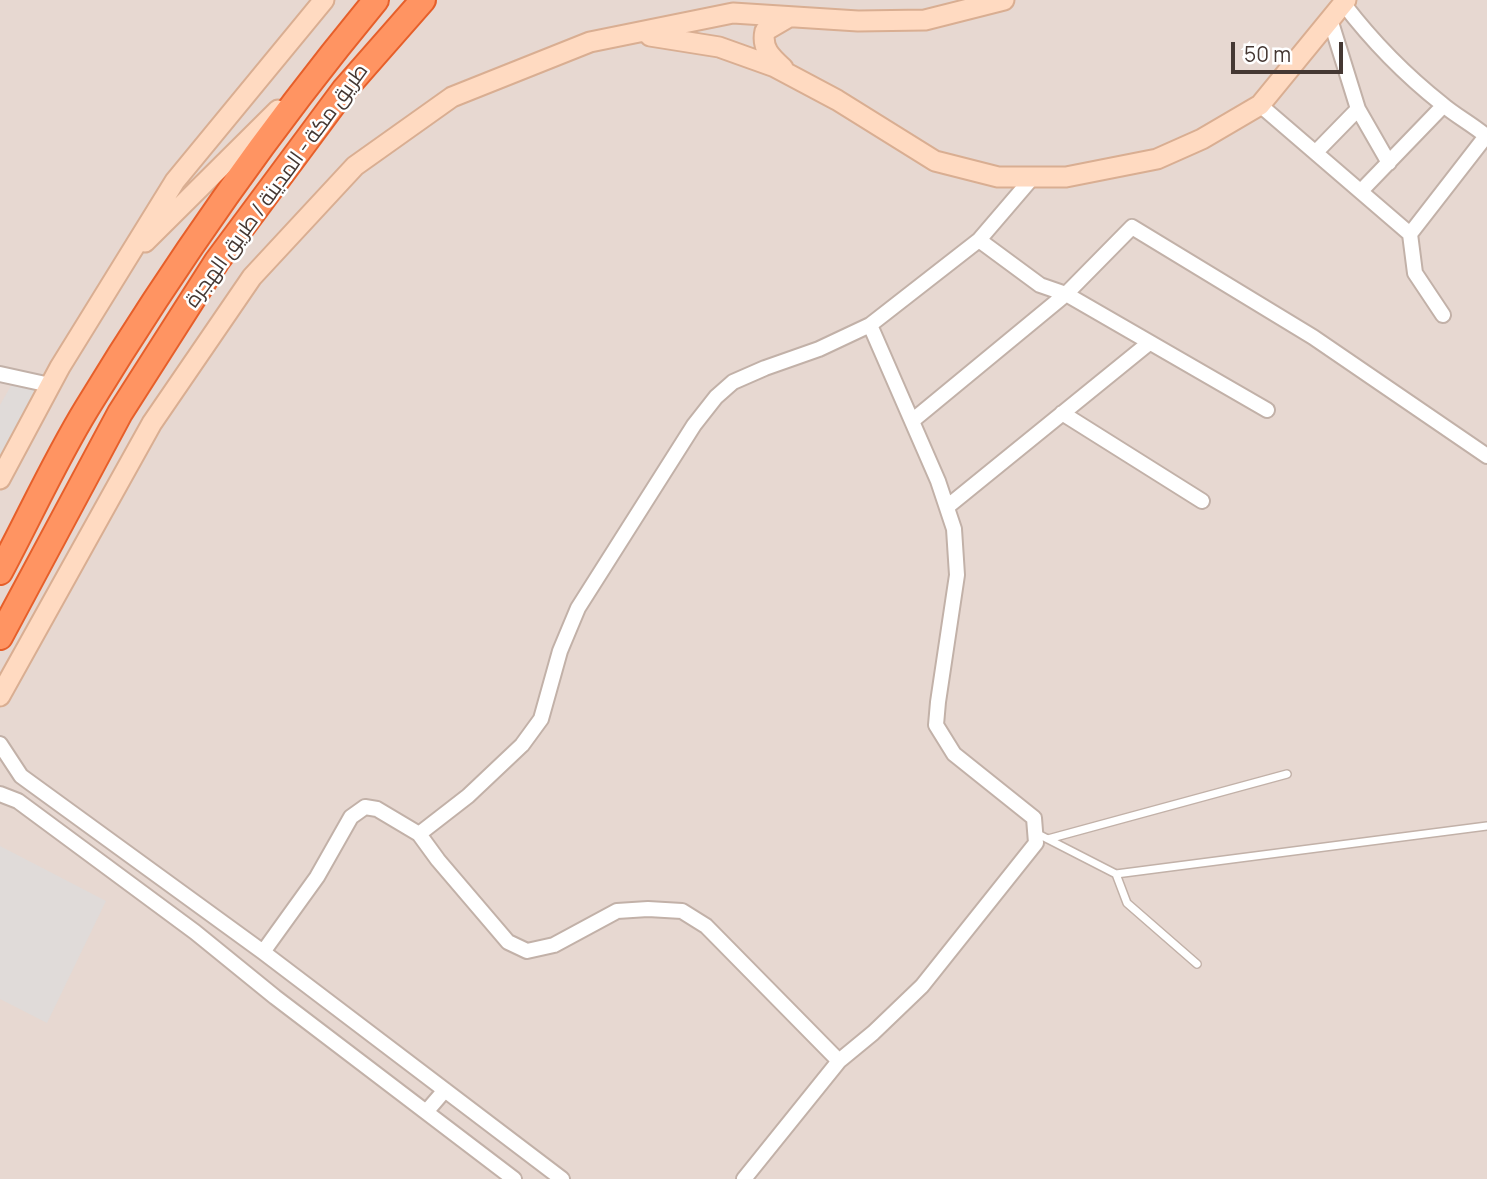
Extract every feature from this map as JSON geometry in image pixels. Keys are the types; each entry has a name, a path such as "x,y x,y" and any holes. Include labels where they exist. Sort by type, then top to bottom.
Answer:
{"highway":[{"name":"طريق مكة - المدينة / طريق الهجرة","path":"0,572 85,410 174,270 318,70 376,0"},
{"name":"طريق مكة - المدينة / طريق الهجرة","path":"0,638 120,413 216,261 344,90 423,0"}],"main road":[{"path":"0,479 50,385 174,181 324,0"},
{"path":"0,696 152,423 252,277 355,166 452,97 590,42 733,13 859,21 925,20 1004,0"},
{"path":"638,34 719,47 783,71 837,100 935,161 998,177 1066,177 1157,159 1202,139 1260,105 1344,2"},
{"path":"783,71 769,55 763,39 765,31 789,17"},
{"path":"120,267 318,70"}],"street":[{"path":"1344,2 1371,40 1402,71 1443,106 1486,137 1410,233"},
{"path":"1330,19 1358,109 1389,163"},
{"path":"1260,105 1410,233 1415,273 1443,315"},
{"path":"1361,191 1443,106"},
{"path":"1316,152 1358,109"},
{"path":"419,834 468,796 522,745 541,719 560,651 578,608 694,425 716,397 733,382 819,349 870,325 979,240 1033,177"},
{"path":"912,421 1066,293 1132,228 1313,337 1487,456"},
{"path":"979,240 1040,285 1066,293 1267,410"},
{"path":"744,1179 839,1061 922,986 1042,836 1034,818 954,754 936,725 957,575 954,529 938,481 870,325"},
{"path":"947,507 1149,343"},
{"path":"0,374 50,385"},
{"path":"1062,413 1202,501"},
{"path":"0,744 21,776 263,952 562,1179"},
{"path":"0,794 18,802 195,932 513,1179"},
{"path":"263,952 317,877 351,817 365,807 377,809 419,834 508,942 527,951 554,945 617,911 682,911 706,926 839,1061"},
{"path":"195,932 209,913"},
{"path":"426,1112 445,1090"}],"lane":[{"path":"1042,836 1287,774"},
{"path":"1042,836 1115,874 1487,826"},
{"path":"1115,874 1127,903 1197,964"}],"shaded area":[{"path":"0,0 1487,0 1487,1179 0,1179"},
{"path":"12,384 37,391 0,457 0,405"},
{"path":"0,846 106,901 47,1023 0,999"}]}
